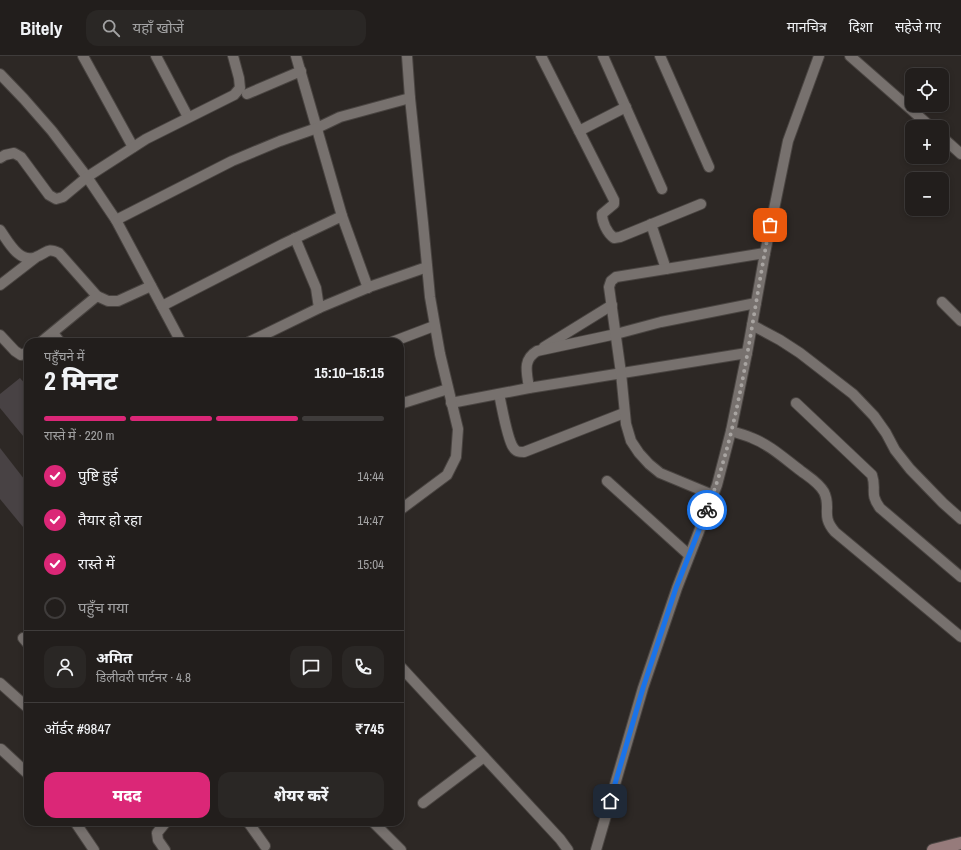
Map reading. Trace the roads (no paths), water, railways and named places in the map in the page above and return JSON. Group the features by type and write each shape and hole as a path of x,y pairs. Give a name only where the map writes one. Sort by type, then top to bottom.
{"street":[{"path":"83,56 133,147"},
{"path":"156,56 188,117"},
{"path":"0,158 14,153 21,157 49,195 56,199 63,197 87,177 133,147 188,117 234,95 240,88 233,56"},
{"path":"296,56 342,216 368,288"},
{"path":"404,507 447,475 456,457 458,429 434,326 430,297 407,56"},
{"path":"541,56 614,200 614,204 602,214 602,218 610,235 614,238 620,237 701,204"},
{"path":"603,56 662,188"},
{"path":"660,56 710,167"},
{"path":"596,850 643,688 676,588 717,485 731,431 788,141 819,56"},
{"path":"850,56 923,120"},
{"path":"247,94 301,71"},
{"path":"0,74 52,131 87,177 116,220 179,338"},
{"path":"116,220 232,161 280,141 317,128 340,117 410,98"},
{"path":"580,131 626,107"},
{"path":"949,143 961,154"},
{"path":"162,306 295,238 342,216"},
{"path":"651,224 666,269"},
{"path":"0,230 21,256 35,258"},
{"path":"295,238 316,288 319,308"},
{"path":"0,285 35,258 46,251 53,250 59,253 97,296 108,301 118,301 151,286"},
{"path":"713,495 660,473 639,453 631,441 624,413 621,373 609,287 616,277 765,253"},
{"path":"257,338 319,308 368,288 427,267"},
{"path":"47,338 97,296"},
{"path":"942,302 961,321"},
{"path":"537,351 616,334 661,322 756,303"},
{"path":"529,388 527,361 530,355 612,305"},
{"path":"402,338 434,326"},
{"path":"752,326 800,352 853,394 874,416 886,433 895,450 910,469 961,519"},
{"path":"53,333 57,338"},
{"path":"0,335 15,351 21,355 24,354"},
{"path":"451,403 529,388 747,352"},
{"path":"404,403 448,389"},
{"path":"499,394 510,441 518,452 524,452 624,413"},
{"path":"796,403 872,475 874,482 873,493 875,502 880,508 961,578"},
{"path":"731,431 751,437 764,444 816,482 823,491 827,501 826,517 829,525 835,532 961,637"},
{"path":"607,481 690,555"},
{"path":"404,670 560,839 568,850"},
{"path":"0,683 24,704"},
{"path":"2,750 24,770"},
{"path":"423,803 484,757"},
{"path":"78,826 94,850"},
{"path":"161,826 157,833 158,840 165,850"},
{"path":"251,826 265,846"},
{"path":"377,826 401,850"},
{"path":"933,850 961,843"}]}
